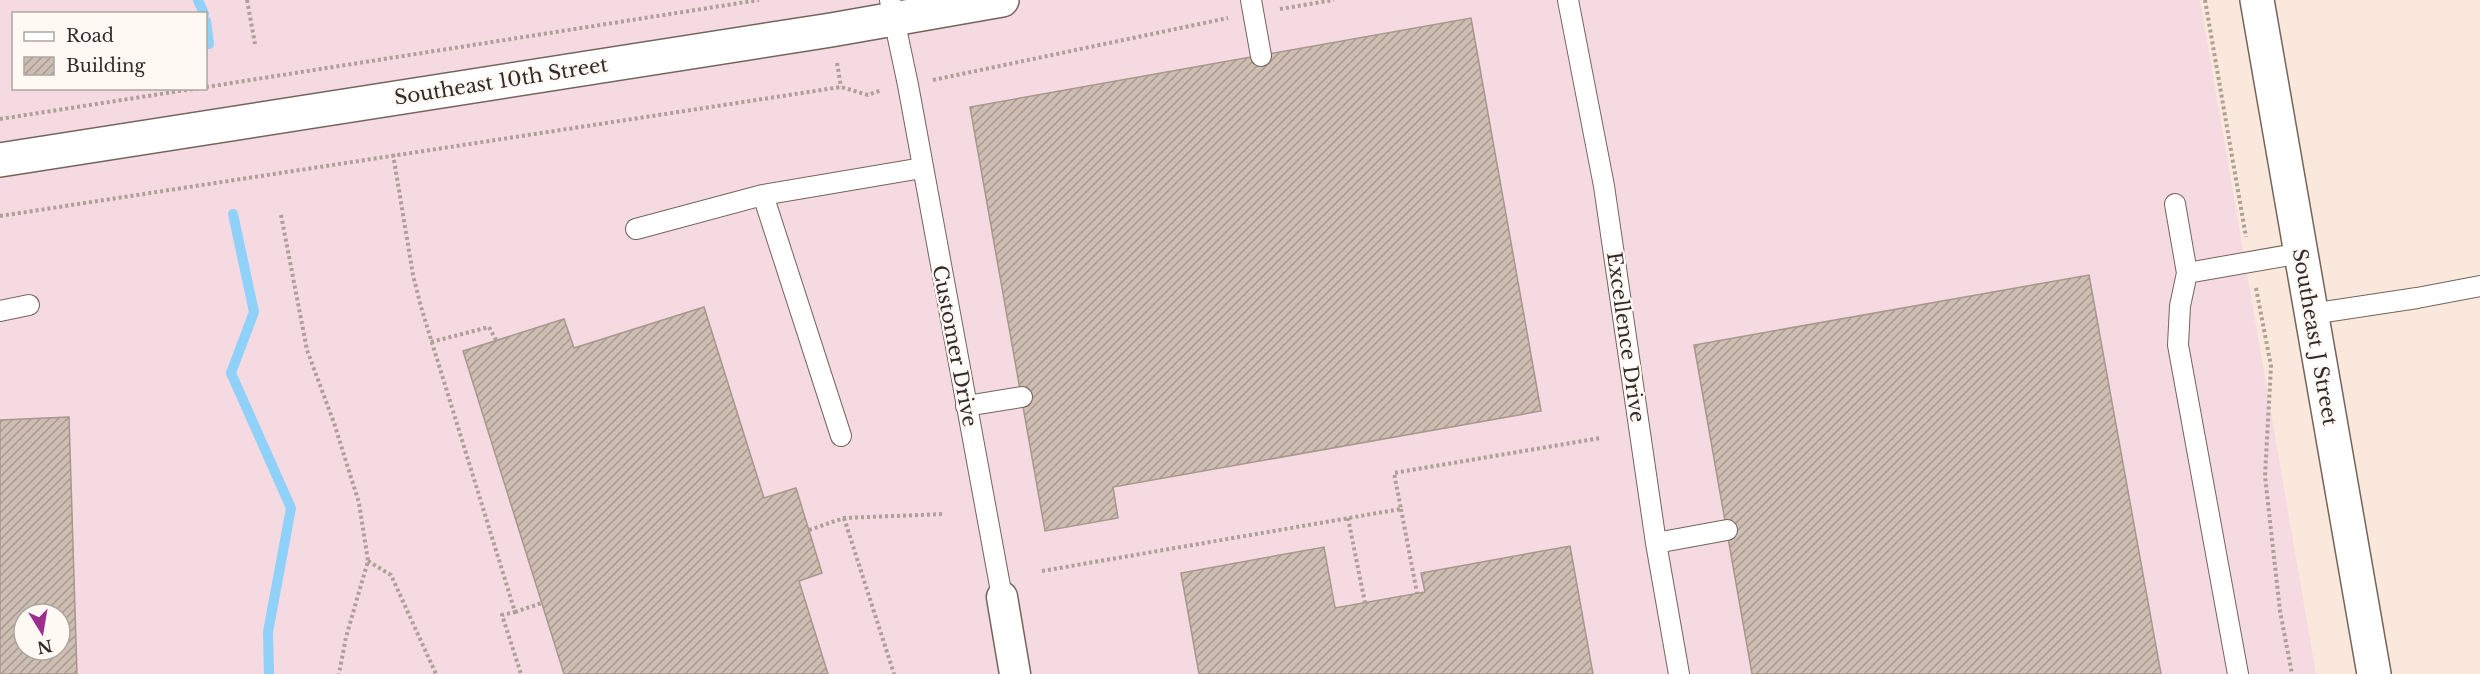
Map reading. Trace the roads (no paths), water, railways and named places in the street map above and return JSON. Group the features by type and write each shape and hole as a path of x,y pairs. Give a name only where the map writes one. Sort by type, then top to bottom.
{"street":[{"name":"Southeast 10th Street","path":"0,160 892,9 1002,0"},
{"name":"Southeast J Street","path":"2257,0 2374,674"},
{"name":"Customer Drive","path":"1002,597 1016,674"}],"lane":[{"name":"Excellence Drive","path":"1568,0 1604,186 1656,543 1679,674"},
{"path":"1252,6 1261,56"},
{"name":"Customer Drive","path":"892,9 1002,597"},
{"path":"636,229 763,195 922,168"},
{"path":"763,195 841,436"},
{"path":"2175,204 2187,273 2180,306 2178,345 2238,674"},
{"path":"2187,273 2301,253"},
{"path":"2311,314 2480,286"},
{"path":"0,311 29,305"},
{"path":"966,406 1022,397"},
{"path":"1656,543 1726,530"}],"waterway":[{"path":"198,0 203,12"},
{"path":"207,29 209,44"},
{"path":"233,214 254,312 231,373 291,508 268,632 269,674"}]}
